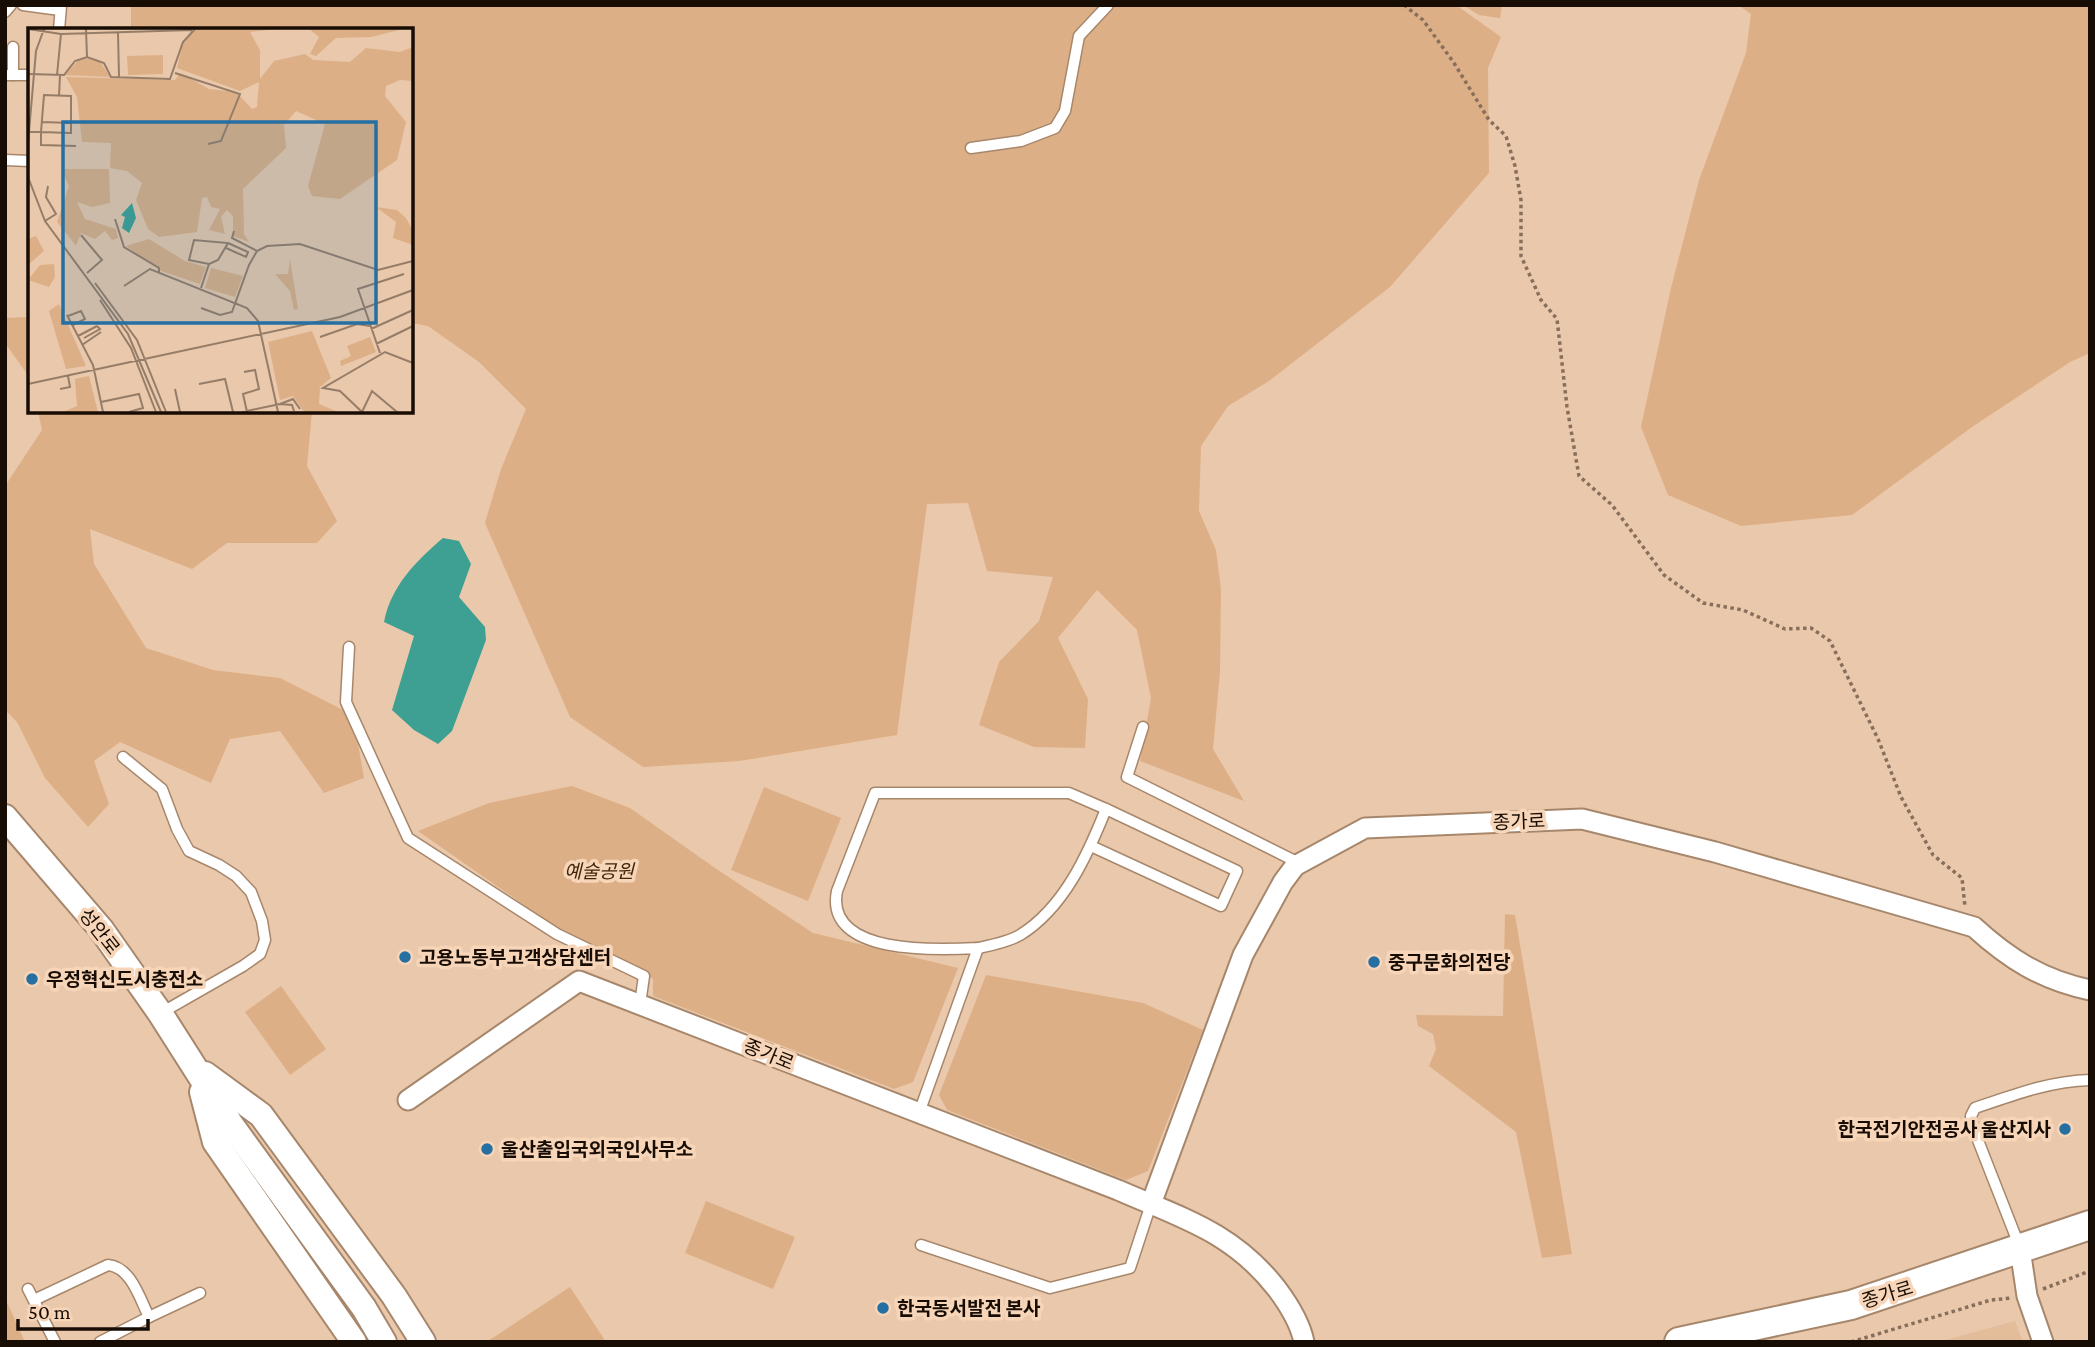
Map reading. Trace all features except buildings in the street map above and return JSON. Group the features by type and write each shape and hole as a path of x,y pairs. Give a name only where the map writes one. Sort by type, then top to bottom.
{"main road":[{"name":"종가로","path":"1679,1342 1851,1305 2090,1226"}],"street":[{"name":"성안로","path":"5,817 101,929 196,1067 230,1123 364,1308 384,1342"},
{"name":"종가로","path":"1151,1204 1243,955 1283,882 1299,863 1365,828 1582,819 1715,852 1974,927 2002,953 2027,968 2075,987 2090,990"},
{"name":"종가로","path":"408,1100 579,981 1151,1204 1219,1236 1248,1258 1286,1301 1301,1329 1304,1342"},
{"path":"196,1067 215,1142 354,1342"},
{"path":"196,1067 261,1115 394,1296 423,1342"},
{"path":"2020,1249 2027,1296 2043,1342"}],"lane":[{"path":"5,12 11,5"},
{"path":"23,5 60,8 59,28"},
{"path":"971,148 1021,141 1055,128 1065,111 1079,36 1108,5"},
{"path":"13,47 9,75 28,75"},
{"path":"5,160 28,161"},
{"path":"348,648 346,702 408,838 557,934 644,976 639,1004"},
{"path":"1143,727 1127,777 1299,863"},
{"path":"123,757 162,789 177,829 189,851 219,865 251,892 262,921 265,940 260,954 243,966 160,1013"},
{"path":"1091,846 1221,906 1237,871 1106,808 1069,793 875,793 834,904 845,925 854,933 899,948 978,948 1018,936 1036,923 1074,876 1091,846 1106,808"},
{"path":"919,1113 978,948"},
{"path":"2020,1249 1972,1125 1971,1116 1975,1108 2018,1093 2064,1080 2090,1080"},
{"path":"921,1245 1050,1288 1130,1268 1151,1204"},
{"path":"34,1300 108,1265 117,1265 125,1271 149,1317"},
{"path":"28,1289 55,1342"},
{"path":"100,1342 200,1293"}],"path":[{"path":"1404,5 1423,20 1454,63 1489,120 1506,136 1521,200 1521,256 1541,300 1557,319 1567,407 1579,476 1612,505 1664,575 1703,603 1743,610 1785,629 1811,628 1830,640 1878,739 1901,797 1933,855 1962,878 1967,925"},
{"path":"1851,1342 1992,1300 2027,1296 2090,1271"}],"shaded area":[{"path":"2015,1321 2023,1342 1938,1342"}],"green space":[{"path":"131,5 1456,5 1501,37 1488,68 1489,173 1390,287 1269,381 1228,406 1201,446 1199,511 1216,550 1221,590 1220,672 1213,749 1244,801 1140,761 1151,698 1137,630 1097,590 1058,638 1088,699 1085,748 1034,747 979,725 999,662 1039,621 1053,577 987,571 968,503 927,504 897,735 739,761 643,767 570,717 485,523 501,469 526,409 479,362 428,326 413,323 413,28 131,28"},
{"path":"1463,5 1502,5 1500,18 1479,15"},
{"path":"1738,5 2090,5 2090,353 2070,362 1972,427 1852,515 1741,526 1668,495 1641,427 1671,288 1699,180 1746,53 1751,14"},
{"path":"28,317 28,375 5,343 5,318"},
{"path":"38,413 312,413 307,466 337,521 317,543 227,543 192,569 90,529 94,564 146,648 213,670 280,678 353,715 364,778 324,793 280,731 230,739 211,783 120,742 94,761 109,804 88,827 45,778 17,722 5,710 5,486 42,430"},
{"name":"예술공원","path":"572,786 630,808 813,933 958,968 913,1082 894,1089 653,996 653,979 557,928 418,831 489,803"},
{"path":"764,787 841,818 808,901 731,870"},
{"path":"1505,914 1515,915 1572,1254 1542,1258 1516,1132 1429,1066 1436,1049 1433,1034 1418,1026 1416,1015 1503,1016"},
{"path":"986,975 1143,1003 1203,1030 1148,1171 1126,1180 947,1110 939,1095"},
{"path":"281,986 326,1049 290,1075 245,1012"},
{"path":"706,1201 795,1237 773,1289 685,1253"},
{"path":"570,1287 606,1342 488,1341"},
{"path":"5,1298 25,1342 5,1342"}],"water":[{"path":"443,538 459,541 471,564 459,597 485,627 486,640 452,731 438,744 414,730 392,710 414,636 384,622 392,597 406,575"}],"place":[{"name":"고용노동부고객상담센터","path":"405,957"},
{"name":"중구문화의전당","path":"1374,962"},
{"name":"우정혁신도시충전소","path":"32,979"},
{"name":"한국전기안전공사 울산지사","path":"2065,1129"},
{"name":"울산출입국외국인사무소","path":"487,1149"},
{"name":"한국동서발전 본사","path":"883,1308"}]}
